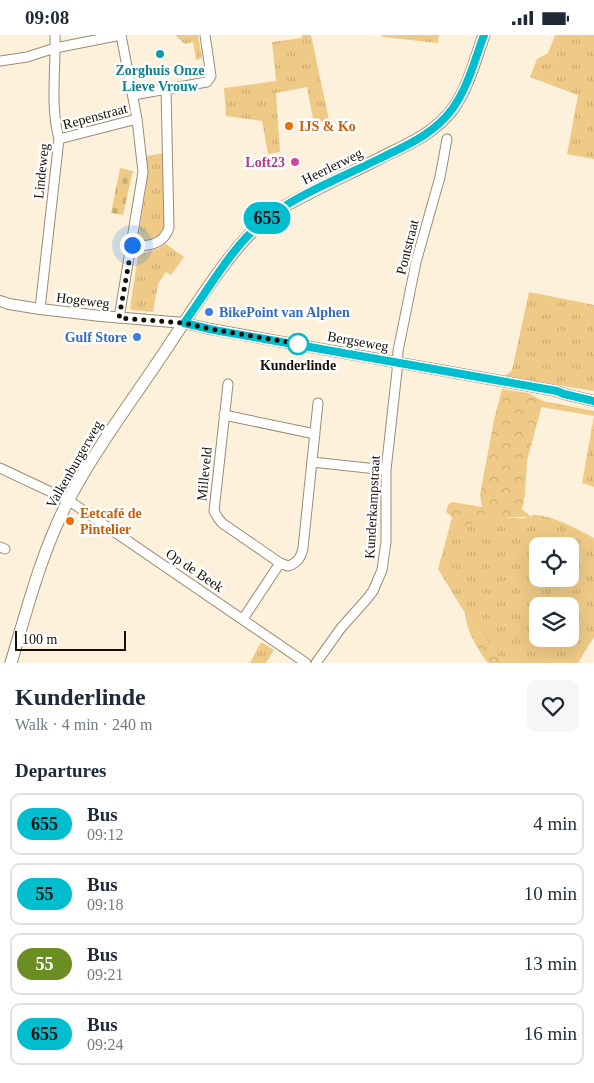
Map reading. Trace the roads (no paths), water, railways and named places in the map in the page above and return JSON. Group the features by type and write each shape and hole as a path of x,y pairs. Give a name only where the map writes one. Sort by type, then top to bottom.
{"main road":[{"name":"Heerlerweg","path":"184,323 239,246 267,218 317,189 414,141 441,122 452,110 461,95 484,35"},
{"name":"Valkenburgerweg","path":"11,663 38,575 68,500 121,414 184,323"}],"street":[{"name":"Lindeweg","path":"40,309 59,139 56,127 55,35"},
{"path":"0,61 27,57 55,47 122,35 137,119 143,172 119,318"},
{"path":"133,95 210,80 206,35"},
{"path":"132,245 145,246 155,243 165,236 169,228 166,89"},
{"name":"Repenstraat","path":"59,139 137,119"},
{"name":"Pontstraat","path":"398,361 398,351 416,262 440,177 447,139"},
{"name":"Hogeweg","path":"3,304 119,318 184,323"},
{"name":"Bergseweg","path":"184,323 214,330 398,361 557,391 594,400"},
{"name":"Kunderkampstraat","path":"316,663 341,628 373,591 382,570 386,542 386,470 398,361"},
{"name":"Milleveld","path":"228,384 214,511 222,523 280,563"},
{"path":"242,619 280,563 288,566 296,563 301,555 318,403"},
{"path":"224,415 315,434"},
{"path":"312,462 386,470"},
{"name":"Op de Beek","path":"0,468 68,500 306,663"}],"place":[{"name":"Zorghuis Onze Lieve Vrouw","path":"160,54"},
{"name":"IJS & Ko","path":"289,126"},
{"name":"Loft23","path":"295,162"},
{"name":"BikePoint van Alphen","path":"209,312"},
{"name":"Gulf Store","path":"137,337"},
{"name":"Kunderlinde","path":"298,344"},
{"name":"Eetcafé de Pintelier","path":"70,521"}]}
